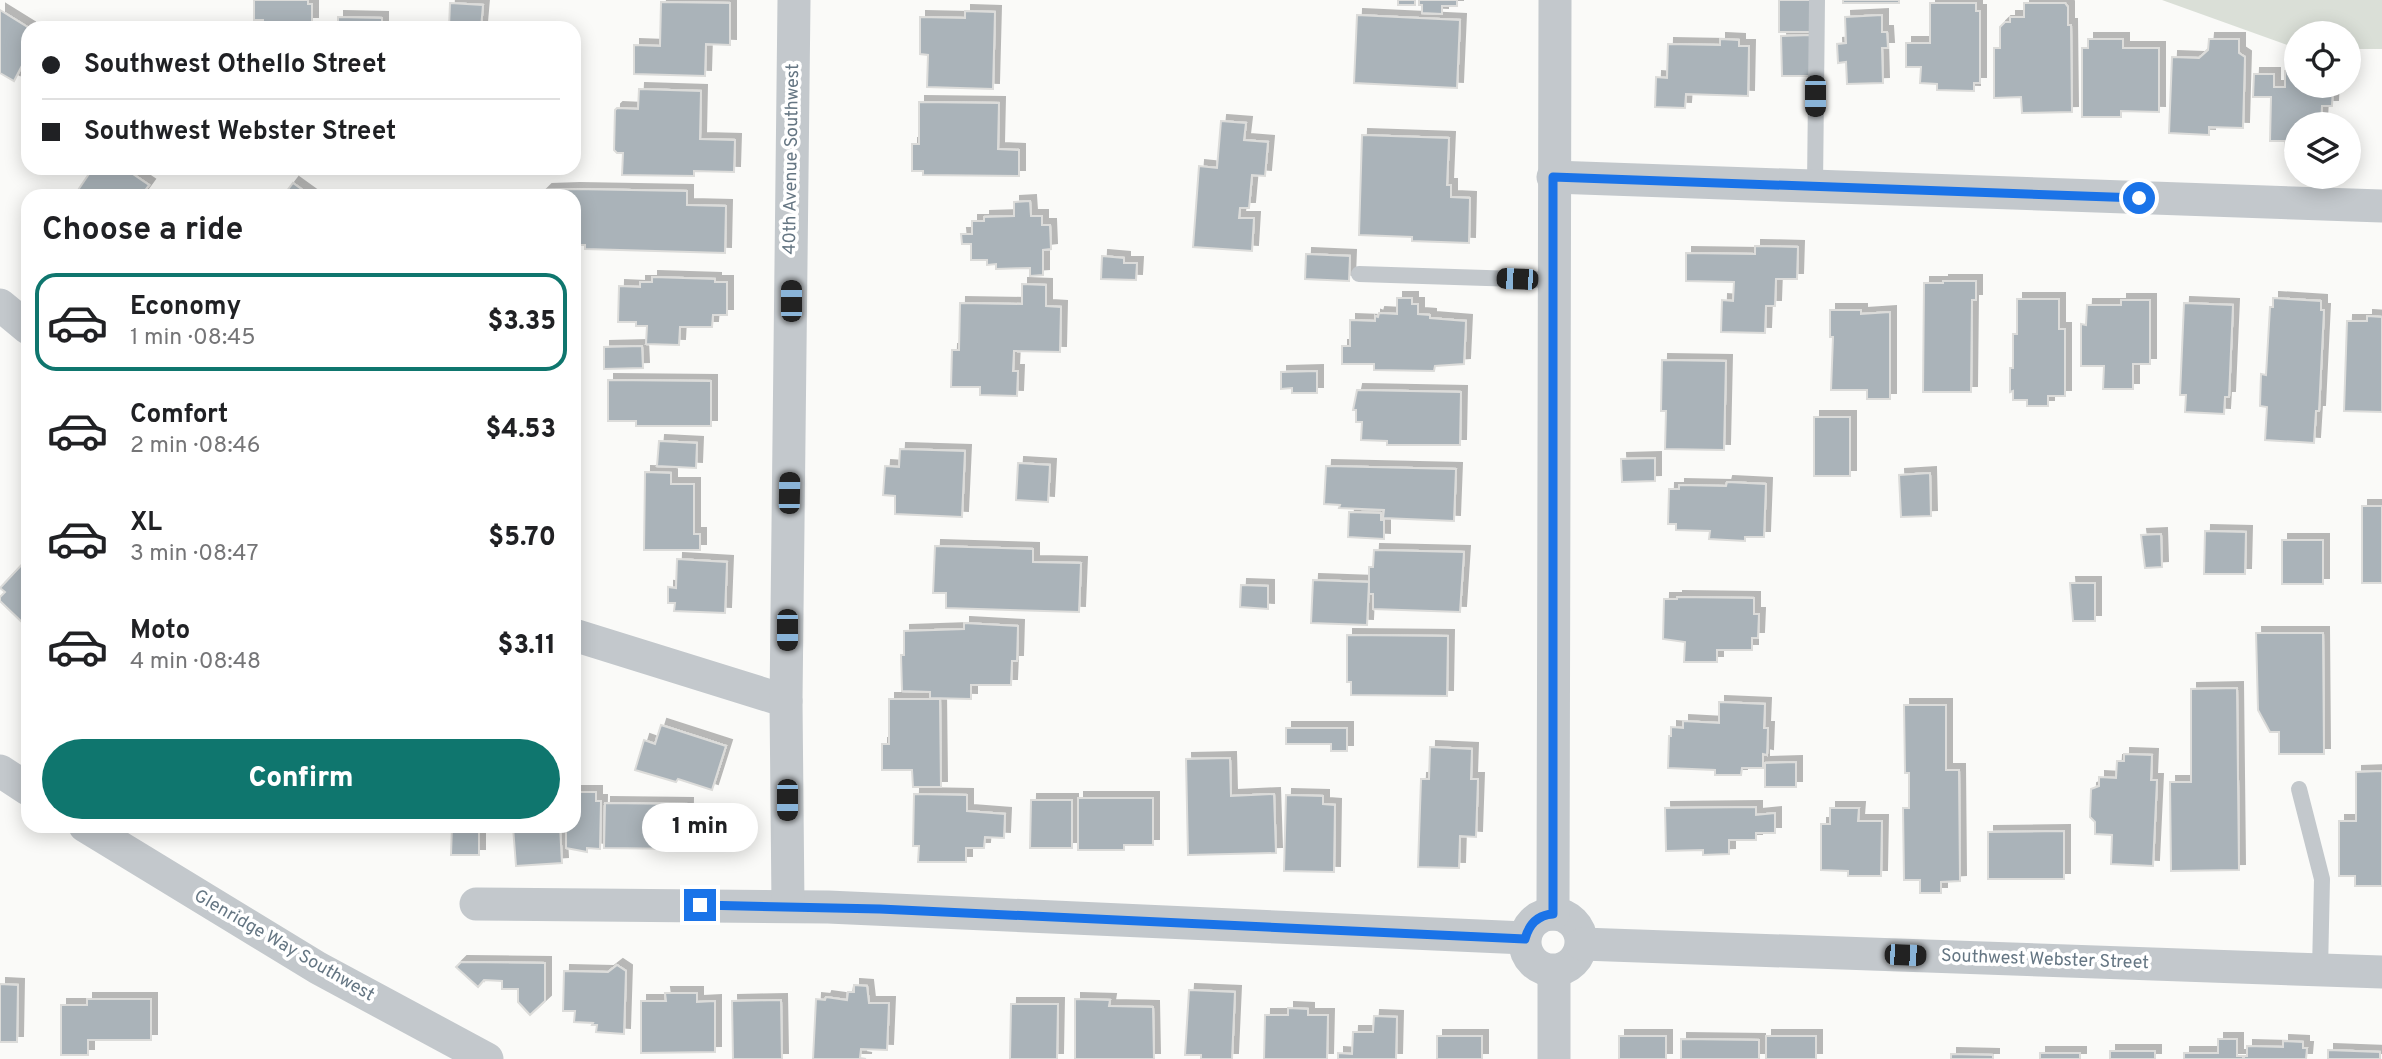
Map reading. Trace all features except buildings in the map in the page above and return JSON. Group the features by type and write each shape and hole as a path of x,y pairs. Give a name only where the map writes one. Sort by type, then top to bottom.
{"street":[{"name":"40th Avenue Southwest","path":"788,906 786,701 794,0"},
{"path":"1553,914 1555,0"},
{"path":"1553,177 2382,206"},
{"path":"0,305 21,322"},
{"path":"581,637 786,701"},
{"path":"0,771 21,784"},
{"name":"Glenridge Way Southwest","path":"96,833 318,968 487,1059"},
{"path":"476,904 788,906 1525,939"},
{"path":"1553,914 1560,914 1577,925 1582,944 1575,961 1559,971 1541,968 1534,963 1528,956 1525,939 1533,922 1541,916 1553,914"},
{"name":"Southwest Webster Street","path":"1582,944 2382,972"},
{"path":"1554,971 1554,1059"}],"lane":[{"path":"1815,186 1817,0"},
{"path":"1359,274 1553,280"},
{"path":"2299,789 2322,879 2320,970"}],"shaded area":[{"path":"2162,0 2382,0 2382,49 2361,49 2361,21 2284,21 2284,44"}],"route":[{"path":"700,905 880,909 1525,939 1533,922 1541,916 1553,914 1553,177 2139,198"}]}
